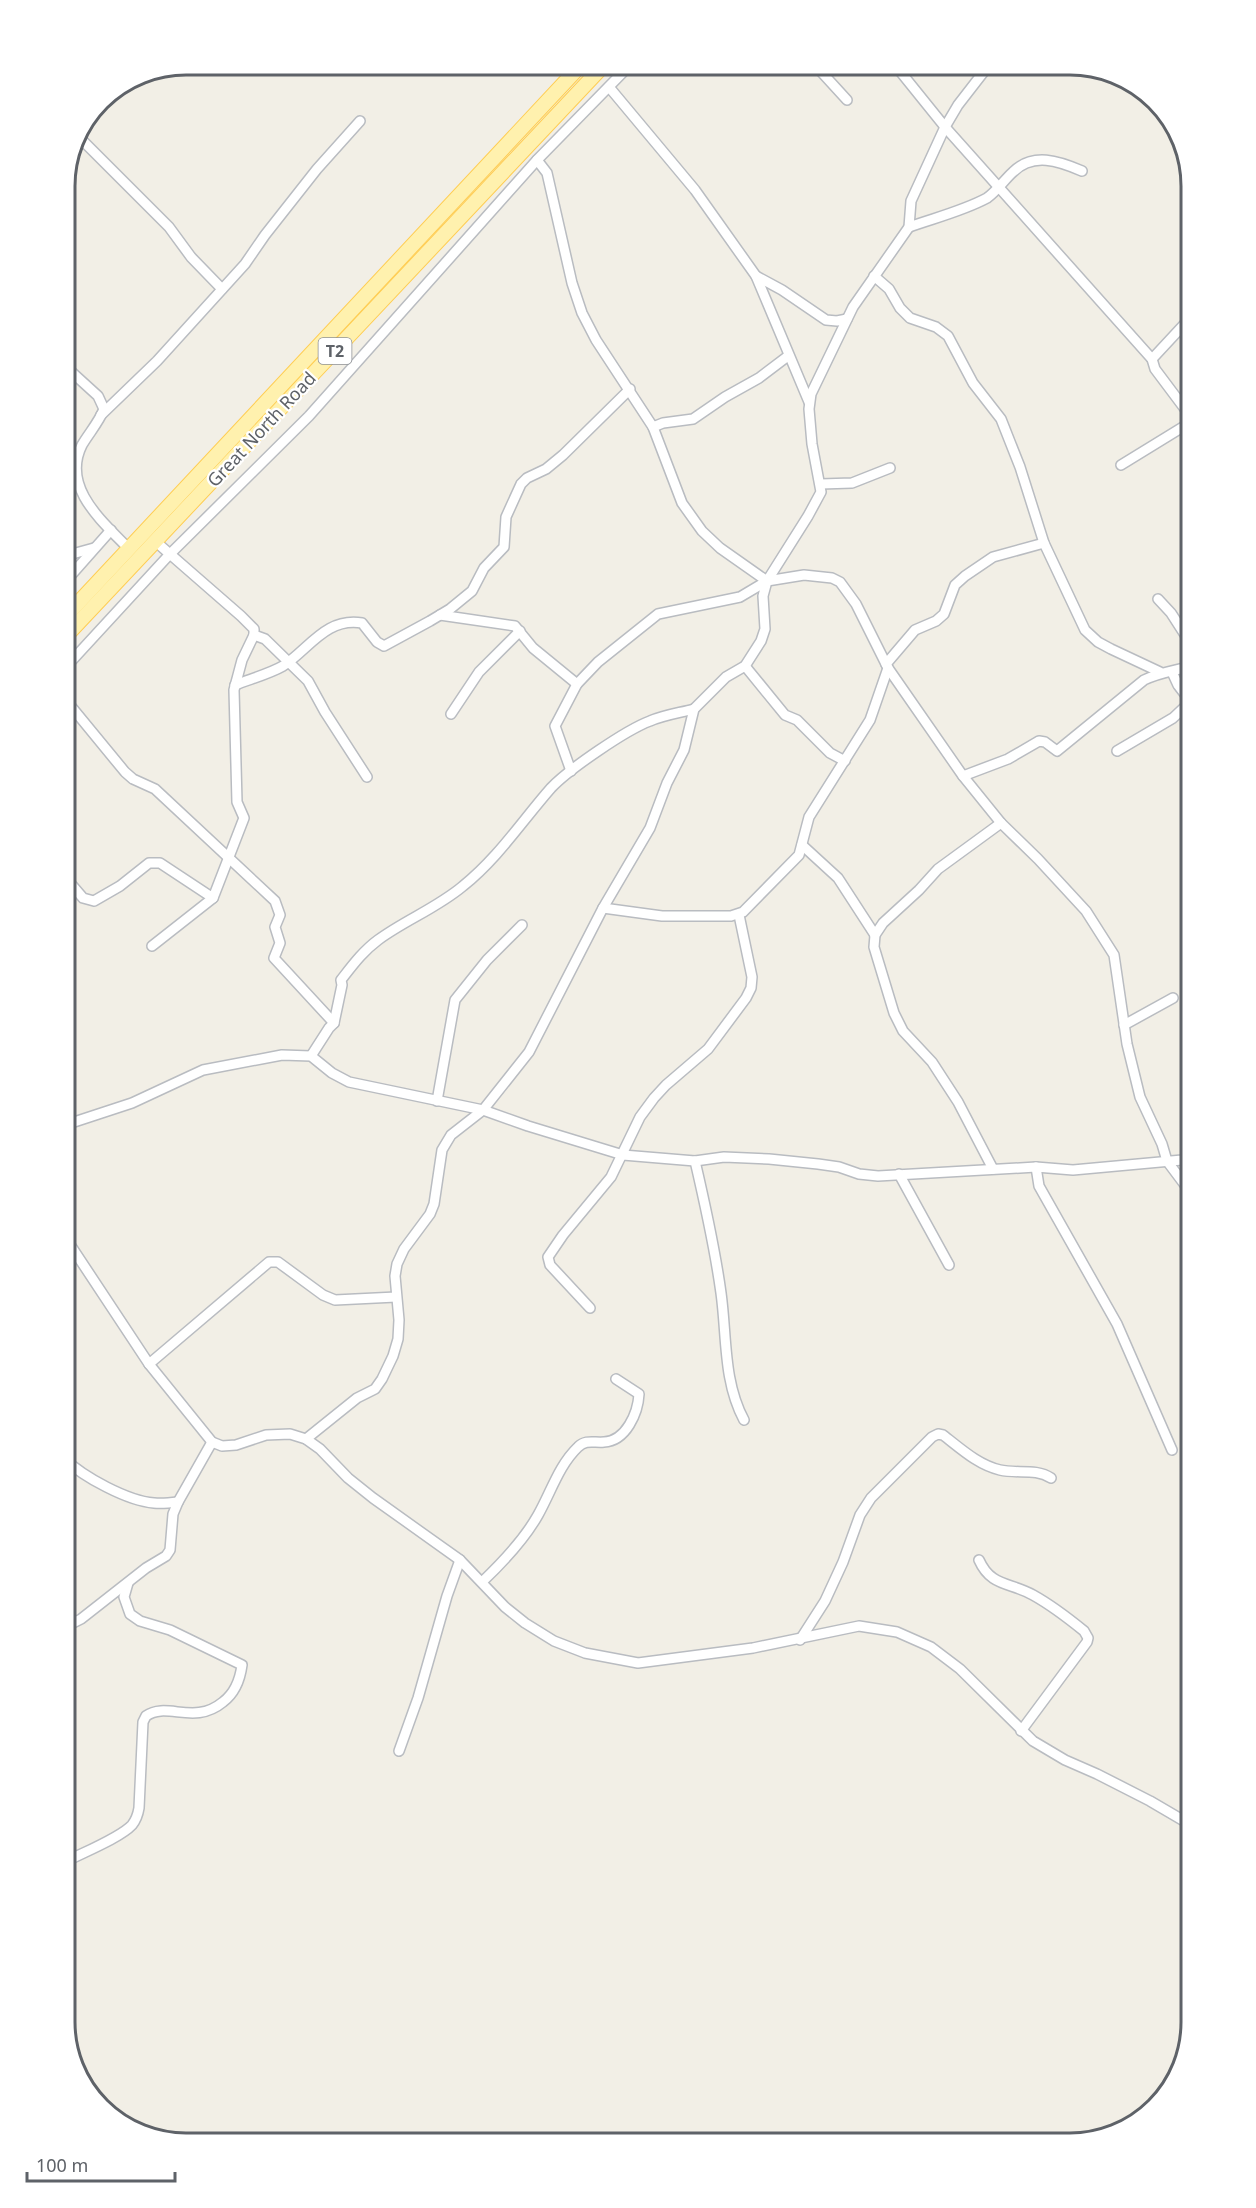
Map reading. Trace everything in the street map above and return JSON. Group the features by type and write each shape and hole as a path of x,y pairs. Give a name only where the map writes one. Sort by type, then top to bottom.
{"main road":[{"name":"Great North Road","path":"75,607 572,75"},
{"name":"Great North Road","path":"75,626 595,75"}],"street":[{"path":"75,657 169,555 309,416 537,160 620,75"},
{"path":"824,75 847,100"},
{"path":"904,75 945,127 1152,359 1155,369 1181,404"},
{"path":"311,1056 334,1023 341,980 362,954 378,940 450,896 476,875 519,829 553,785 571,771 609,744 648,721 694,709 726,677 745,666 761,641 765,630 763,596 766,581 819,499 821,484 812,444 809,402 811,394 853,307 909,227 911,201 945,127 958,105 981,75"},
{"path":"609,87 695,190 756,276 809,402"},
{"path":"101,415 157,361 245,264 317,169 360,121"},
{"path":"84,142 169,227 222,290"},
{"path":"909,227 981,200 999,187 1014,171 1027,163 1047,159 1057,160 1082,171"},
{"path":"537,160 547,173 572,283 582,313 596,340 653,427 682,503 690,517 720,548 766,581"},
{"path":"756,276 782,290 826,320 848,320"},
{"path":"874,276 889,289 900,308 910,318 936,327 948,336 973,383 1001,420 1020,467 1044,543 1085,630 1098,642 1160,672 1181,669"},
{"path":"1152,359 1181,328"},
{"path":"653,427 663,423 693,419 725,397 759,378 788,356"},
{"path":"75,375 98,396 104,409 82,445 77,459 77,475 90,508 129,548"},
{"path":"235,685 276,669 324,630 342,623 362,623 377,642 384,646 440,615 472,591 484,568 501,551 506,541 508,510 524,481 558,460 630,389"},
{"path":"1120,465 1181,428"},
{"path":"821,484 852,483 890,468"},
{"path":"75,570 111,530"},
{"path":"152,946 213,898 244,818 237,802 235,685 242,660 254,635 254,629 241,616 155,541"},
{"path":"603,908 662,915 739,915 795,859 802,845 809,817 870,720 887,666 915,630 936,621 944,614 955,585 993,557 1044,543"},
{"path":"75,553 94,548"},
{"path":"571,771 555,726 577,684 598,662 658,614 740,597 766,581 804,575 832,578 840,582 856,604 887,666 963,776 1001,823 1081,905 1112,949 1126,1044 1140,1097 1162,1144 1167,1161 1181,1180"},
{"path":"1158,599 1181,628"},
{"path":"440,615 515,626 533,648 577,684"},
{"path":"451,714 479,672 520,631"},
{"path":"254,635 265,639 308,681 367,777"},
{"path":"745,666 785,715 797,720 830,753 845,761"},
{"path":"963,776 1008,759 1039,741 1045,742 1057,751 1144,680 1160,672"},
{"path":"1172,672 1181,689"},
{"path":"306,1439 357,1398 375,1389 382,1380 398,1339 397,1264 404,1249 430,1214 434,1203 442,1150 451,1135 483,1110 529,1052 603,908 655,819 668,783 684,750 694,709"},
{"path":"75,711 125,772 155,789 275,901 280,915 275,927 280,943 275,953 276,961 334,1023"},
{"path":"1118,752 1181,711"},
{"path":"993,1169 958,1102 932,1062 903,1032 894,1013 875,955 875,935 883,922 919,890 938,869 1001,823"},
{"path":"802,845 838,878 875,935"},
{"path":"75,889 83,898 94,901 120,886 149,864 160,864 213,898"},
{"path":"590,1308 550,1266 548,1257 563,1235 611,1177 640,1117 654,1098 708,1049 746,998 751,988 752,977 739,915"},
{"path":"437,1101 455,1000 487,960 522,925"},
{"path":"1124,1025 1173,998"},
{"path":"75,1122 132,1103 203,1070 282,1054 311,1056 332,1073 349,1082 483,1110 623,1155 695,1161 724,1157 818,1164 878,1176 963,1173 1036,1167 1073,1170 1181,1159"},
{"path":"695,1161 721,1292 729,1376 735,1403 744,1420"},
{"path":"1036,1167 1039,1186 1117,1324 1172,1450"},
{"path":"898,1174 949,1265"},
{"path":"75,1252 149,1364 212,1442 222,1446 236,1445 266,1435 290,1434 306,1439 373,1498 460,1560 525,1623 555,1641 585,1653 638,1663 800,1640 859,1626 897,1632 931,1647 960,1669 1033,1741 1065,1760 1118,1784 1181,1819"},
{"path":"149,1364 269,1262 278,1262 323,1295 335,1300 396,1297"},
{"path":"482,1582 501,1564 529,1530 564,1466 579,1445 591,1440 611,1441 621,1435 631,1423 639,1394 616,1379"},
{"path":"800,1640 825,1601 843,1562 860,1515 871,1498 932,1437 938,1434 943,1435 974,1458 998,1470 1035,1471 1051,1478"},
{"path":"75,1622 146,1568 161,1560 170,1550 173,1514 212,1442"},
{"path":"75,1467 116,1492 152,1503 178,1502"},
{"path":"399,1751 418,1698 447,1596 460,1560"},
{"path":"979,1560 984,1572 990,1578 1032,1594 1084,1631 1088,1638 1071,1666 1021,1731"},
{"path":"75,1856 131,1827 136,1819 139,1808 143,1722 146,1716 156,1711 194,1714 212,1710 222,1704 234,1691 241,1675 242,1665 170,1630 141,1621 130,1614 124,1597 128,1583"}]}
